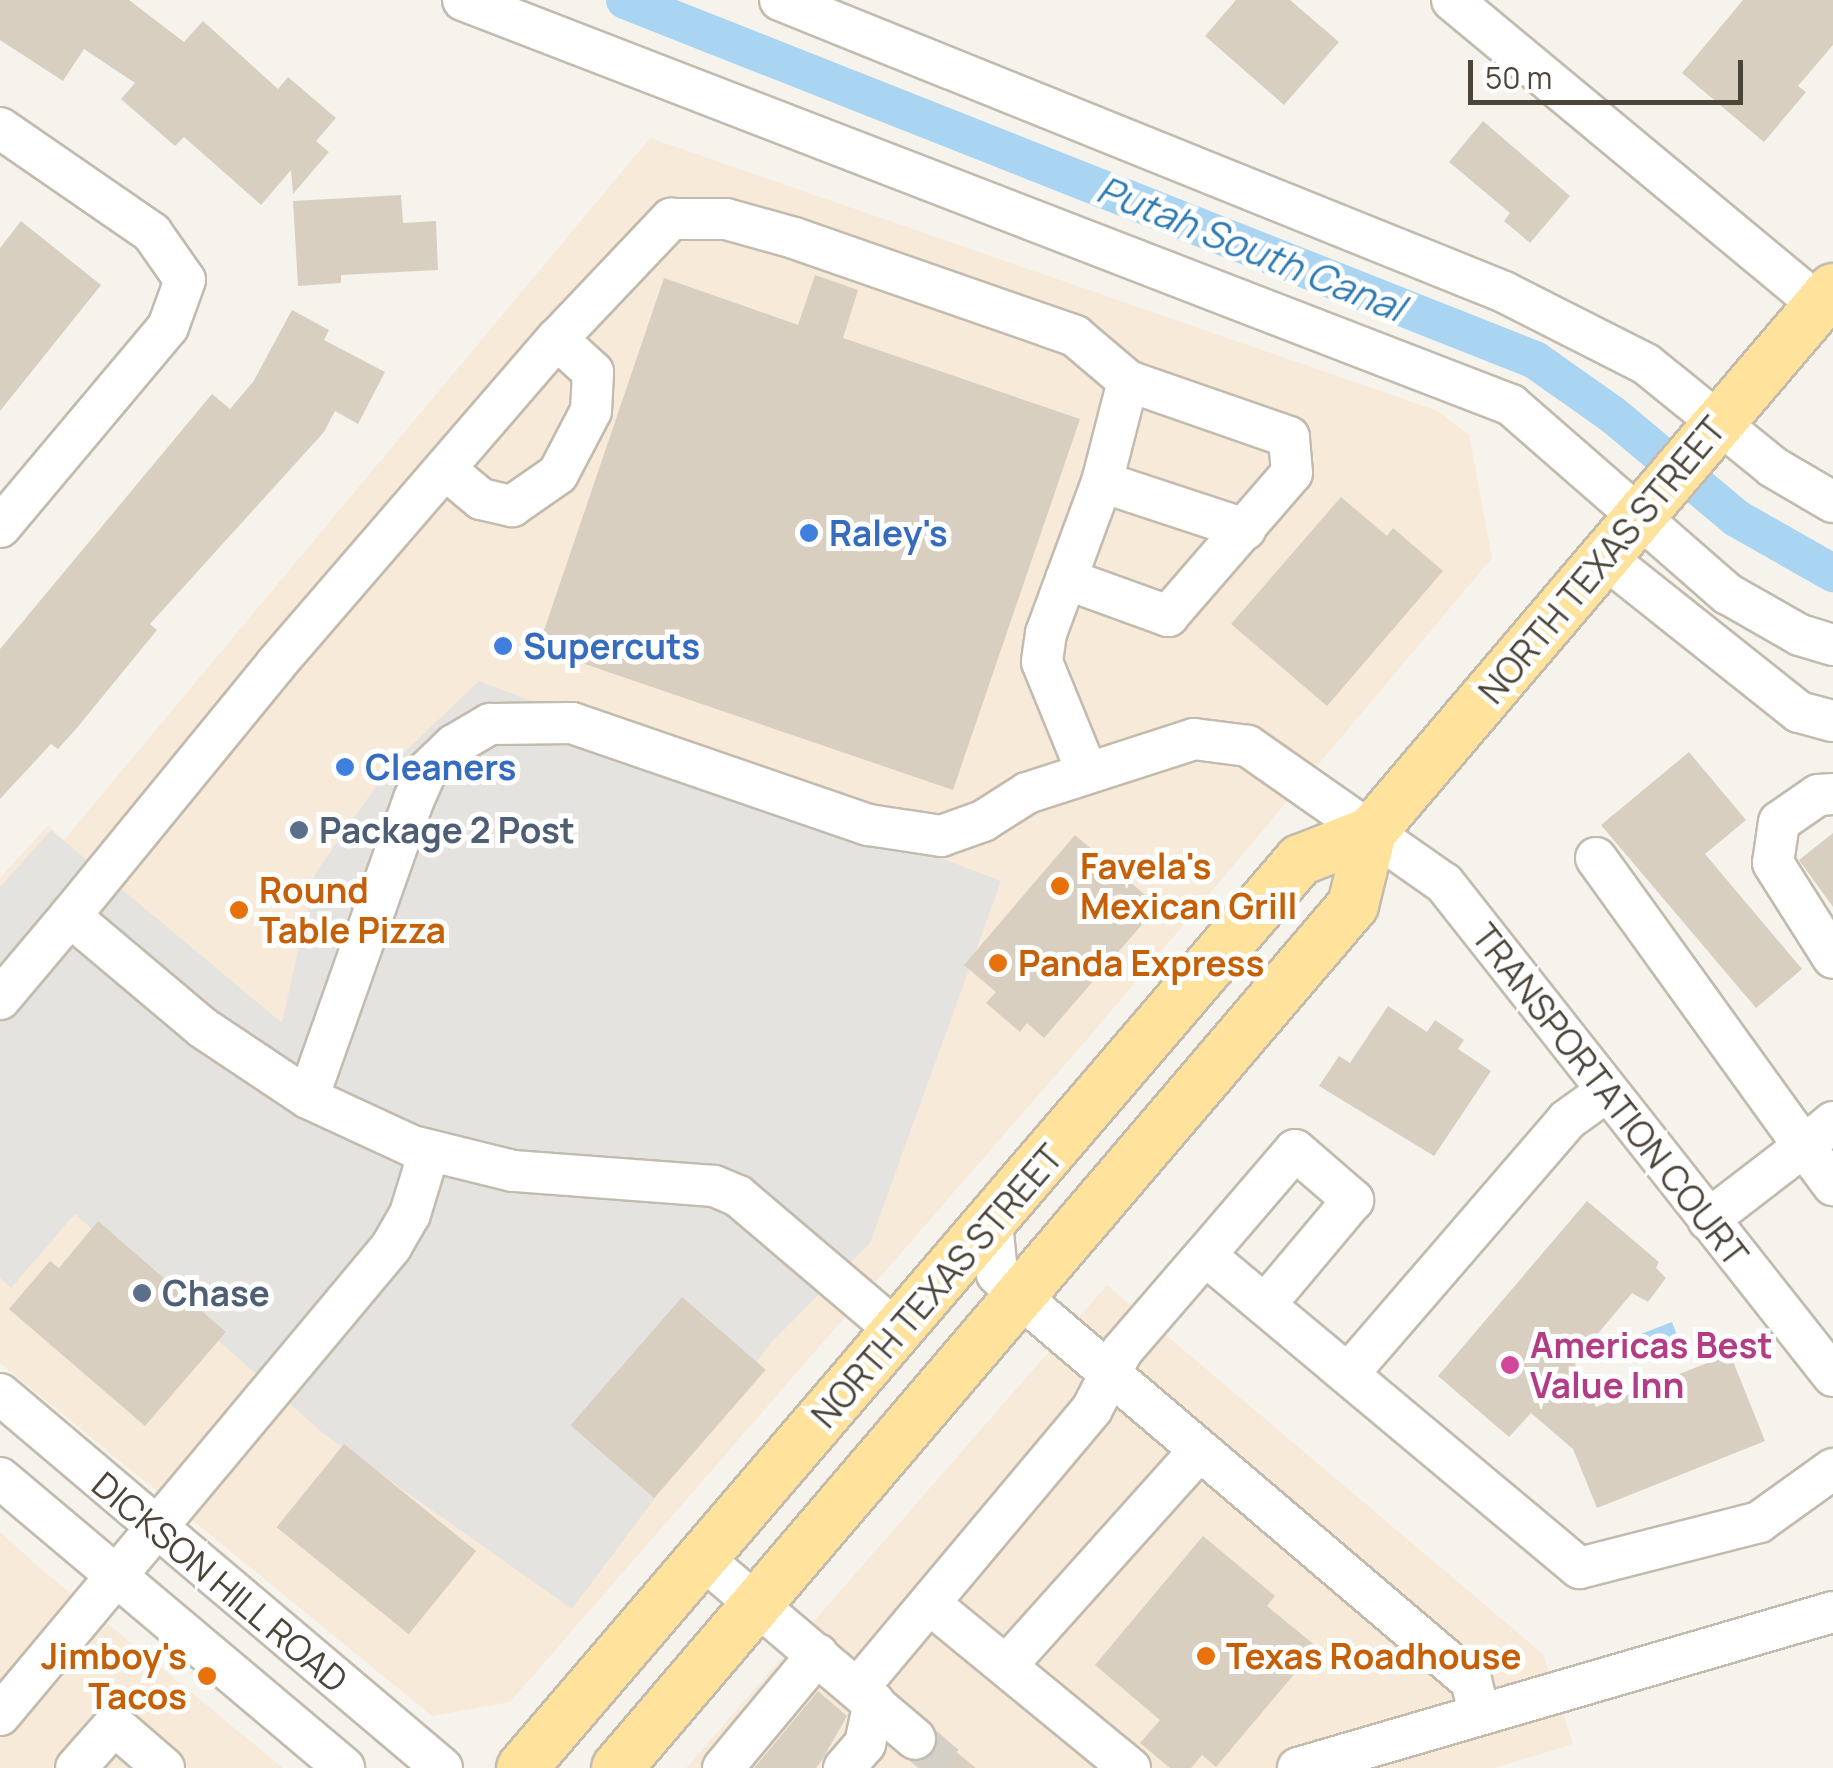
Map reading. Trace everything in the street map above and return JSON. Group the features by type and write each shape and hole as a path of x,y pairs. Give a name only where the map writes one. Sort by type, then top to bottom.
{"main road":[{"name":"NORTH TEXAS STREET","path":"617,1768 1353,905 1371,832 1826,297"},
{"name":"NORTH TEXAS STREET","path":"522,1768 1300,860 1371,832"}],"street":[{"path":"462,0 1511,404 1649,505 1728,594 1800,635 1833,645"},
{"path":"780,0 1504,292 1646,364 1708,436 1833,502"},
{"path":"1452,0 1826,297"},
{"path":"0,128 152,233 185,280 168,327 0,527"},
{"path":"0,999 556,339 670,219 726,219 1075,336 1128,381 1289,437 1292,473 1168,616 1066,579"},
{"path":"445,469 482,499 512,506 558,474 591,411 593,372 556,339"},
{"path":"1086,772 1042,662 1066,579 1102,482 1128,381"},
{"path":"1102,482 1245,529"},
{"path":"1604,557 1799,712 1833,721"},
{"name":"TRANSPORTATION COURT","path":"308,1098 426,772 454,744 490,724 572,723 906,836 941,836 968,828 1027,792 1194,739 1248,746 1444,883 1833,1376"},
{"path":"1833,794 1818,794 1779,822 1773,864 1833,958"},
{"path":"1596,858 1818,1134 1833,1186"},
{"path":"70,916 203,1028 308,1098 429,1152 513,1171 714,1186 738,1196 898,1332"},
{"path":"1348,1374 1567,1120 1606,1092"},
{"path":"1708,1220 1818,1134"},
{"path":"844,1768 864,1744 866,1695 930,1604 1092,1409 1110,1374 1205,1255 1295,1150 1354,1200 1265,1305"},
{"path":"0,1715 391,1246 410,1214 429,1152"},
{"path":"992,1222 997,1274 1471,1681 1480,1714"},
{"path":"1205,1255 1580,1568 1759,1522 1833,1469"},
{"name":"DICKSON HILL ROAD","path":"0,1394 442,1768"},
{"path":"1006,1666 1200,1450"},
{"name":"DICKSON HILL ROAD","path":"0,1478 344,1768"},
{"path":"703,1558 915,1739"},
{"path":"930,1604 1130,1768"},
{"path":"1298,1768 1833,1612"},
{"path":"723,1768 818,1654"},
{"path":"76,1768 114,1725 164,1768"}],"shaded area":[{"path":"650,138 1438,411 1469,435 1492,558 1089,1037 510,1702 432,1716 0,1363 0,878 48,825 64,840"},
{"path":"479,681 1001,881 870,1243 770,1344 572,1609 324,1434 75,1214 11,1288 0,1278 0,887 51,830 282,1023 315,874 391,765"},
{"path":"1107,1285 1543,1654 1573,1744 1494,1768 686,1768"},
{"path":"0,1532 41,1569 283,1768 0,1768"}],"water":[{"path":"1672,1322 1681,1346 1636,1364 1626,1340"}],"building":[{"path":"0,0 129,0 184,42 203,21 278,89 288,77 336,118 316,141 329,152 293,194 291,170 261,205 184,137 175,146 121,99 135,83 84,49 63,81 0,40"},
{"path":"1236,0 1290,0 1339,42 1284,105 1205,36"},
{"path":"1743,0 1833,0 1833,45 1798,86 1806,92 1764,142 1682,73"},
{"path":"1483,121 1570,196 1530,243 1504,221 1510,213 1449,162"},
{"path":"401,195 403,223 436,221 438,270 341,275 341,283 298,286 293,201"},
{"path":"21,221 101,285 0,411 0,248"},
{"name":"Raley's","path":"815,275 858,290 843,338 1080,419 953,790 538,648 664,278 798,325"},
{"path":"292,310 329,330 324,340 385,372 358,424 335,411 324,432 150,624 157,630 76,729 58,749 51,744 0,799 0,649 212,394 230,409 253,382"},
{"path":"1341,497 1387,536 1393,528 1443,571 1327,706 1231,624"},
{"path":"1689,752 1746,820 1705,854 1802,969 1756,1008 1601,825"},
{"path":"1833,833 1833,907 1799,860"},
{"path":"1075,835 1158,906 1044,1038 1027,1023 1020,1032 986,1003 996,992 964,965"},
{"path":"1388,1006 1427,1032 1435,1020 1464,1040 1458,1049 1491,1071 1434,1156 1319,1086 1339,1056 1350,1063"},
{"name":"Americas Best Value Inn","path":"1587,1201 1659,1262 1656,1268 1666,1278 1648,1302 1632,1293 1574,1362 1596,1407 1730,1354 1765,1441 1597,1508 1573,1449 1531,1413 1509,1437 1438,1376"},
{"path":"98,1221 226,1332 145,1426 9,1309 50,1261 59,1268"},
{"path":"682,1297 766,1370 654,1498 570,1425"},
{"path":"344,1444 476,1551 409,1634 277,1527"},
{"name":"Texas Roadhouse","path":"1203,1536 1275,1596 1267,1606 1317,1647 1216,1767 1202,1755 1191,1768 1170,1768 1140,1743 1160,1720 1095,1665"},
{"path":"818,1691 847,1716 816,1768 754,1768"},
{"path":"938,1737 976,1768 926,1768 918,1762 934,1754"}],"waterway":[{"name":"Putah South Canal","path":"625,0 1535,360 1613,415 1736,518 1833,573"}],"tunnel":[{"path":"915,1739 949,1768"}],"place":[{"name":"Raley's","path":"809,533"},
{"name":"Supercuts","path":"503,646"},
{"name":"Cleaners","path":"345,767"},
{"name":"Package 2 Post","path":"299,830"},
{"name":"Favela's Mexican Grill","path":"1060,886"},
{"name":"Round Table Pizza","path":"239,910"},
{"name":"Panda Express","path":"998,963"},
{"name":"Chase","path":"142,1293"},
{"name":"Americas Best Value Inn","path":"1510,1365"},
{"name":"Texas Roadhouse","path":"1206,1656"},
{"name":"Jimboy's Tacos","path":"207,1676"}]}
